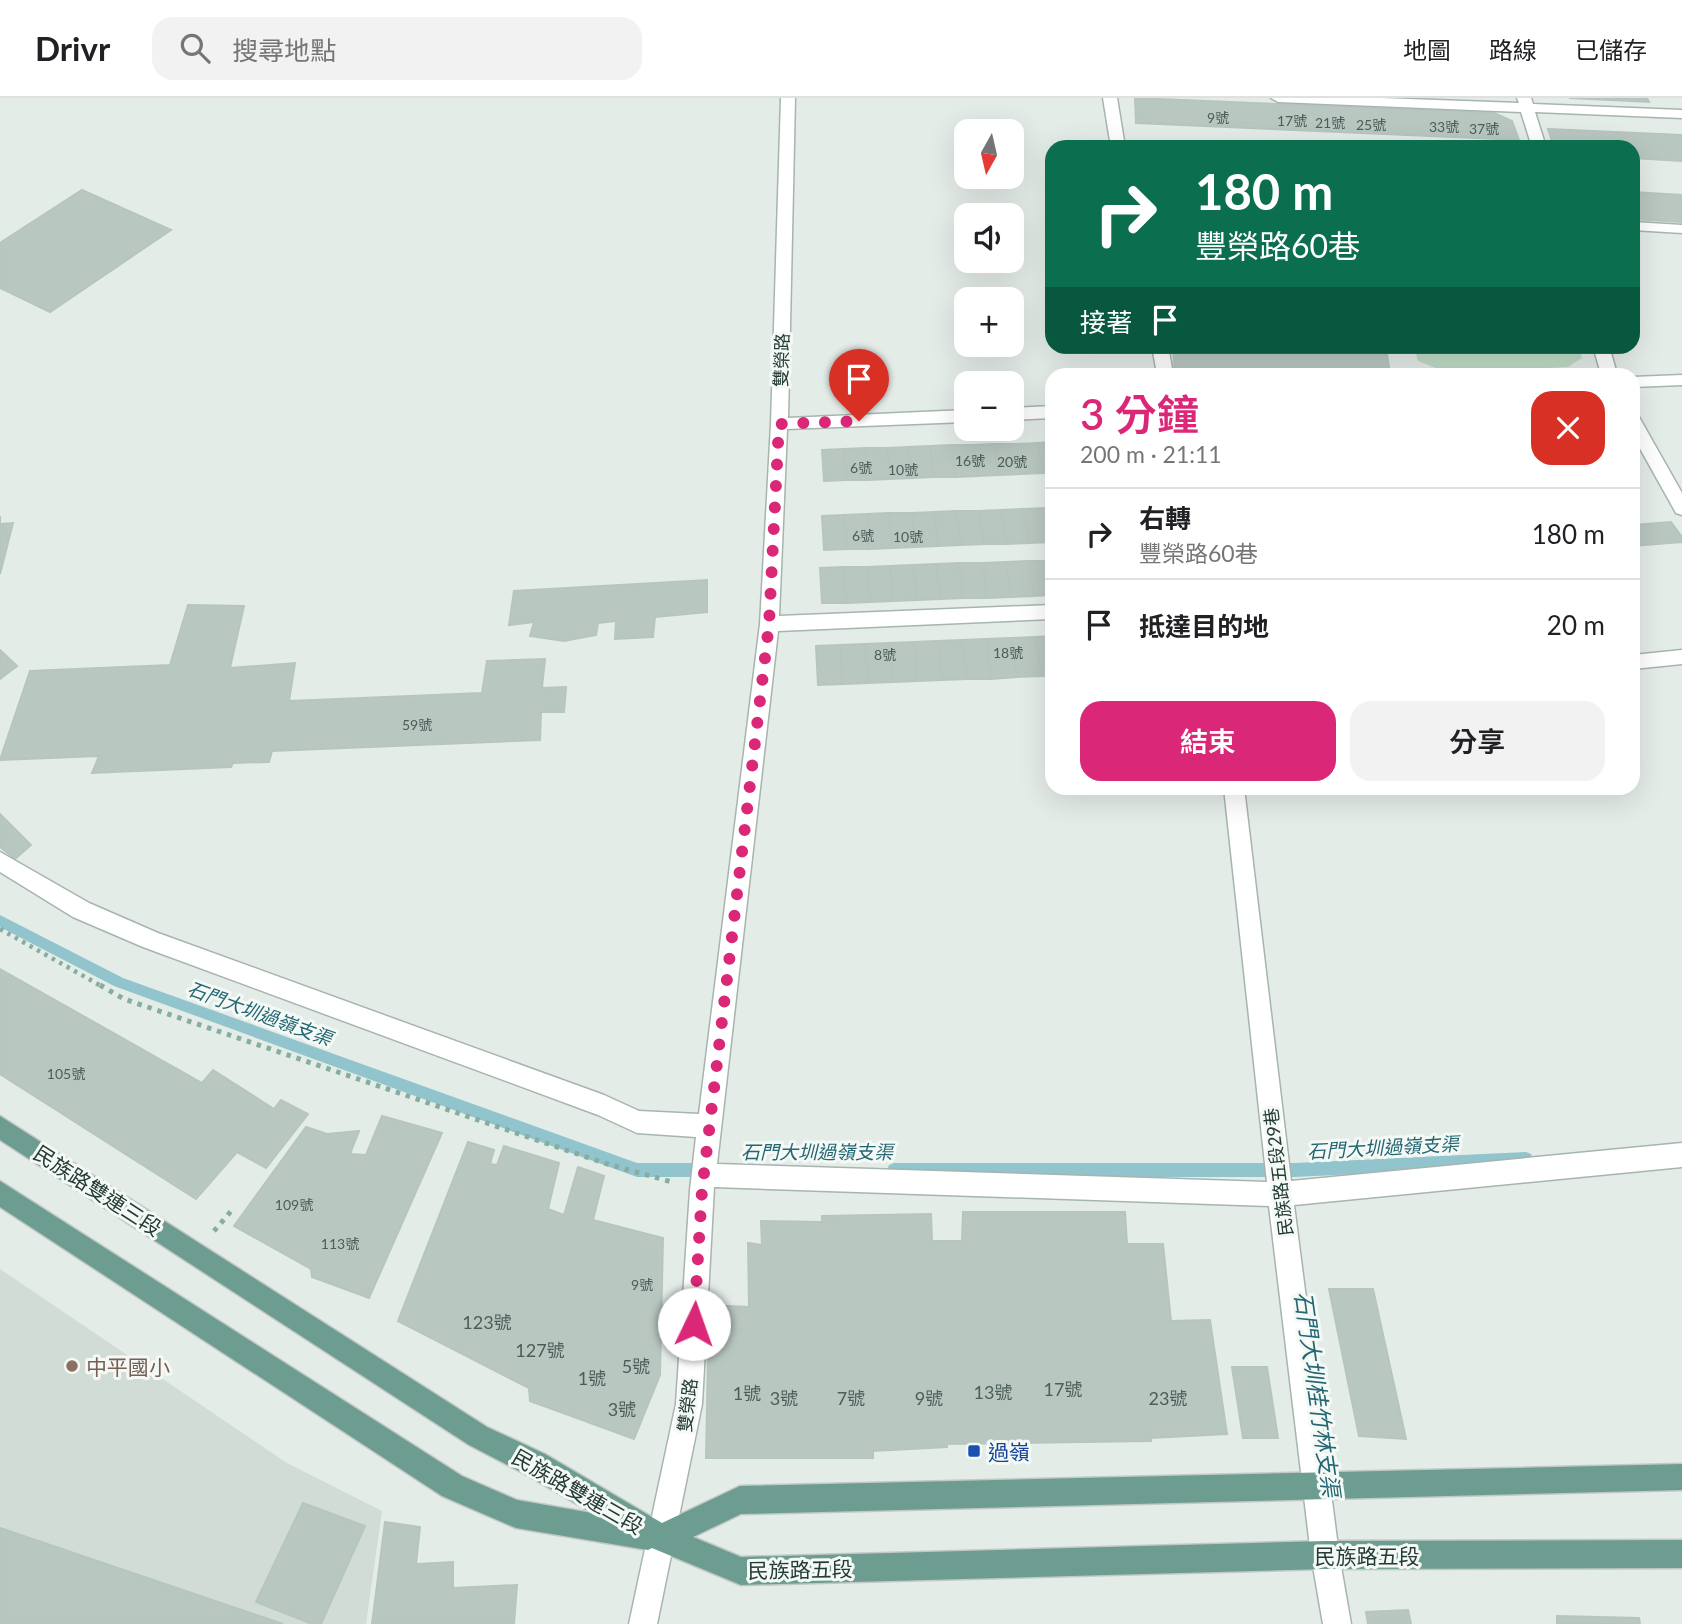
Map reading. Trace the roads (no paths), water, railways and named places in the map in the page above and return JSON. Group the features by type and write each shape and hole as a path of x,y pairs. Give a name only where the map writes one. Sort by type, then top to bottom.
{"main road":[{"name":"民族路雙連三段","path":"0,1127 478,1436 535,1464 661,1538"},
{"name":"民族路雙連三段","path":"0,1193 452,1486 516,1514 661,1538"},
{"path":"661,1538 740,1500 1682,1477"},
{"name":"民族路五段","path":"661,1538 741,1571 1325,1555 1682,1554"}],"street":[{"name":"雙榮路","path":"643,1624 689,1404 703,1183 769,624 779,424 788,98"},
{"path":"1110,98 1117,140"},
{"path":"1278,98 1525,102 1682,114"},
{"path":"1525,102 1537,140"},
{"path":"1640,226 1682,229"},
{"path":"1640,382 1682,380"},
{"path":"1024,413 1045,412"},
{"path":"779,424 954,417"},
{"path":"1640,434 1682,509"},
{"path":"769,624 1045,612"},
{"path":"1640,661 1682,657"},
{"name":"民族路五段29巷","path":"1235,795 1280,1194 1325,1555 1337,1624"},
{"path":"0,861 81,910 151,940 604,1106 636,1122 710,1126"},
{"path":"703,1183 1280,1194 1682,1155"}],"waterway":[{"name":"石門大圳過嶺支渠","path":"0,921 119,982 637,1170 708,1170"},
{"name":"石門大圳過嶺支渠","path":"894,1170 1294,1170 1526,1159"}],"place":[{"name":"中平國小","path":"72,1366"},
{"name":"過嶺","path":"974,1451"}],"water label":[{"name":"石門大圳桂竹林支渠","path":"1318,1394"}]}
